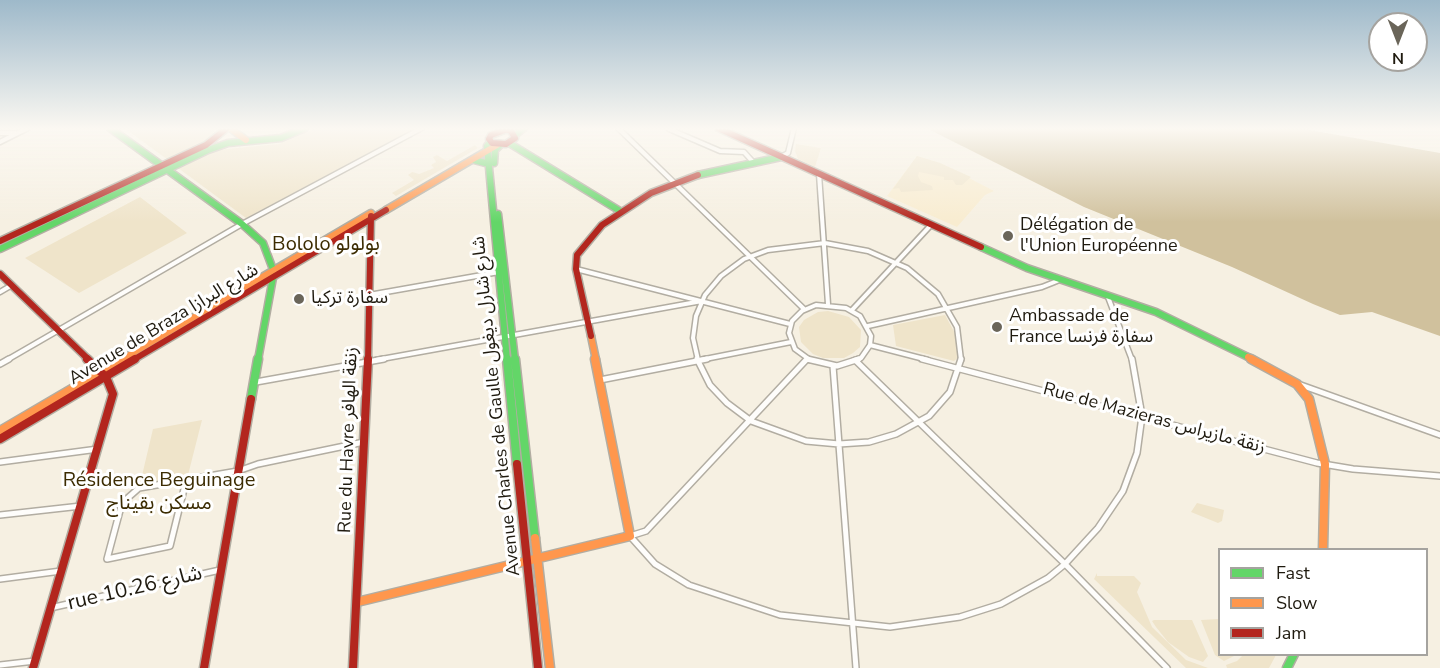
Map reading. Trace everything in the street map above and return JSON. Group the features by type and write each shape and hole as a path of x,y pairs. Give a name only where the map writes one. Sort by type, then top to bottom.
{"main road":[{"path":"155,159 242,224 263,243 274,275 204,668"},
{"path":"0,254 181,159"},
{"path":"0,239 186,159"},
{"name":"Avenue de Braza شارع البرازا","path":"394,203 467,159"},
{"name":"Avenue Charles de Gaulle شارع شارل ديغول","path":"490,159 550,668"},
{"name":"Avenue Charles de Gaulle شارع شارل ديغول","path":"494,159 504,336 538,668"},
{"path":"535,159 620,211"},
{"path":"357,602 630,536 576,269 575,263 580,249 602,225 620,211 673,183 710,170 769,159"},
{"path":"786,159 1057,281 1156,312 1264,365 1297,384 1309,399 1325,464 1323,548"},
{"path":"474,160 489,164"},
{"name":"Avenue de Braza شارع البرازا","path":"0,439 371,216 474,160"},
{"path":"0,249 166,167"},
{"name":"Rue du Havre زنقة الهافر","path":"353,668 368,361 371,216"},
{"path":"0,274 103,375 113,394 34,664"},
{"name":"Avenue de Braza شارع البرازا","path":"0,431 103,375"}],"street":[{"path":"0,364 242,224 364,159"},
{"path":"649,159 804,309"},
{"path":"819,174 828,304"},
{"path":"852,310 931,225"},
{"path":"825,243 868,251 896,262 927,284 948,308 960,336 960,368 946,398 920,422 880,439 839,444 795,439 751,421 718,394 698,361 694,328 702,300 721,276 750,256 793,244 825,243"},
{"path":"576,269 790,324"},
{"path":"369,295 502,272"},
{"path":"868,326 1042,287 1057,281"},
{"path":"0,292 12,285"},
{"path":"807,359 646,531 630,536 655,564 689,585 772,613 853,625 891,627 972,614 1017,596 1065,564 1098,528 1123,491 1137,453 1142,416 1132,358 1108,297"},
{"path":"256,382 702,300"},
{"path":"828,304 852,310 868,326 870,345 856,361 833,366 807,359 791,342 790,324 804,309 828,304"},
{"path":"600,380 791,342"},
{"name":"Rue de Mazieras زنقة مازيراس","path":"870,345 1325,464 1440,476"},
{"path":"856,361 1065,564 1167,668"},
{"path":"833,366 856,668"},
{"path":"1297,384 1440,435"},
{"path":"186,481 170,546 107,559 122,502 127,496 140,489 238,471 258,464 364,442"},
{"path":"0,462 98,449"},
{"path":"0,515 81,506"},
{"path":"0,579 61,570"},
{"name":"rue 10.26 شارع","path":"50,608 220,570"},
{"path":"0,665 34,664"}],"shaded area":[{"path":"196,159 358,159 246,218 178,168"},
{"path":"434,159 447,161 459,159 396,196 392,193 414,180 408,175 412,172 419,174 434,168 431,165 436,162"},
{"path":"798,159 817,159 815,167"},
{"path":"915,159 927,159 940,163 994,191 985,195 957,227 887,196"},
{"path":"915,159 927,159 940,163 971,177 962,185 956,185 953,180 944,180 944,177 919,172 921,182 932,186 933,190 901,192 899,188 893,189"},
{"path":"988,159 1440,159 1440,336 1372,312 1340,315 1232,267 1084,207"},
{"path":"140,197 187,233 79,293 25,258"},
{"path":"828,311 849,317 861,330 860,347 844,358 823,358 813,354 801,342 799,327 804,320 818,312"},
{"path":"945,315 957,337 959,357 954,361 896,346 893,325"},
{"path":"202,420 188,475 140,484 153,429"},
{"path":"1197,503 1224,510 1222,521 1218,523 1191,512"},
{"path":"1097,573 1097,576 1134,576 1141,583 1137,592 1152,627 1186,660 1208,668 1186,668 1094,579"},
{"path":"1218,619 1218,656 1234,656 1224,661 1215,655 1201,620"},
{"path":"1192,620 1208,656 1203,662 1189,657 1168,642 1152,621"},
{"path":"1242,656 1275,656 1269,668 1227,668 1226,665 1237,661"}],"traffic: fast":[{"path":"153,159 242,224 263,243 274,272 251,399"},
{"path":"0,249 189,159"},
{"path":"488,159 517,464"},
{"path":"535,159 620,211"},
{"path":"698,175 771,159"},
{"path":"474,160 489,164"},
{"path":"498,214 535,538"},
{"path":"981,247 1027,268 1156,312 1248,357"},
{"path":"1287,668 1293,656"}],"traffic: slow":[{"path":"386,210 473,159"},
{"path":"0,431 371,213"},
{"path":"357,602 630,536 591,336"},
{"path":"1248,357 1297,384 1309,399 1325,464 1323,548"},
{"path":"535,538 550,668"}],"traffic: jam":[{"path":"0,241 176,159"},
{"path":"787,159 981,247"},
{"path":"591,336 576,269 577,255 602,225 651,193 698,175"},
{"path":"0,439 386,210"},
{"path":"353,668 367,409 371,216"},
{"path":"0,274 106,377 113,394 33,668"},
{"path":"204,668 251,399"},
{"path":"517,464 538,668"}],"place":[{"name":"Délégation de l'Union Européenne","path":"1008,236"},
{"name":"سفارة تركيا","path":"299,299"},
{"name":"Ambassade de France سفارة فرنسا","path":"997,327"}],"district":[{"name":"Bololo بولولو","path":"326,245"},
{"name":"Résidence Beguinage مسكن بقيناج","path":"159,492"}]}
